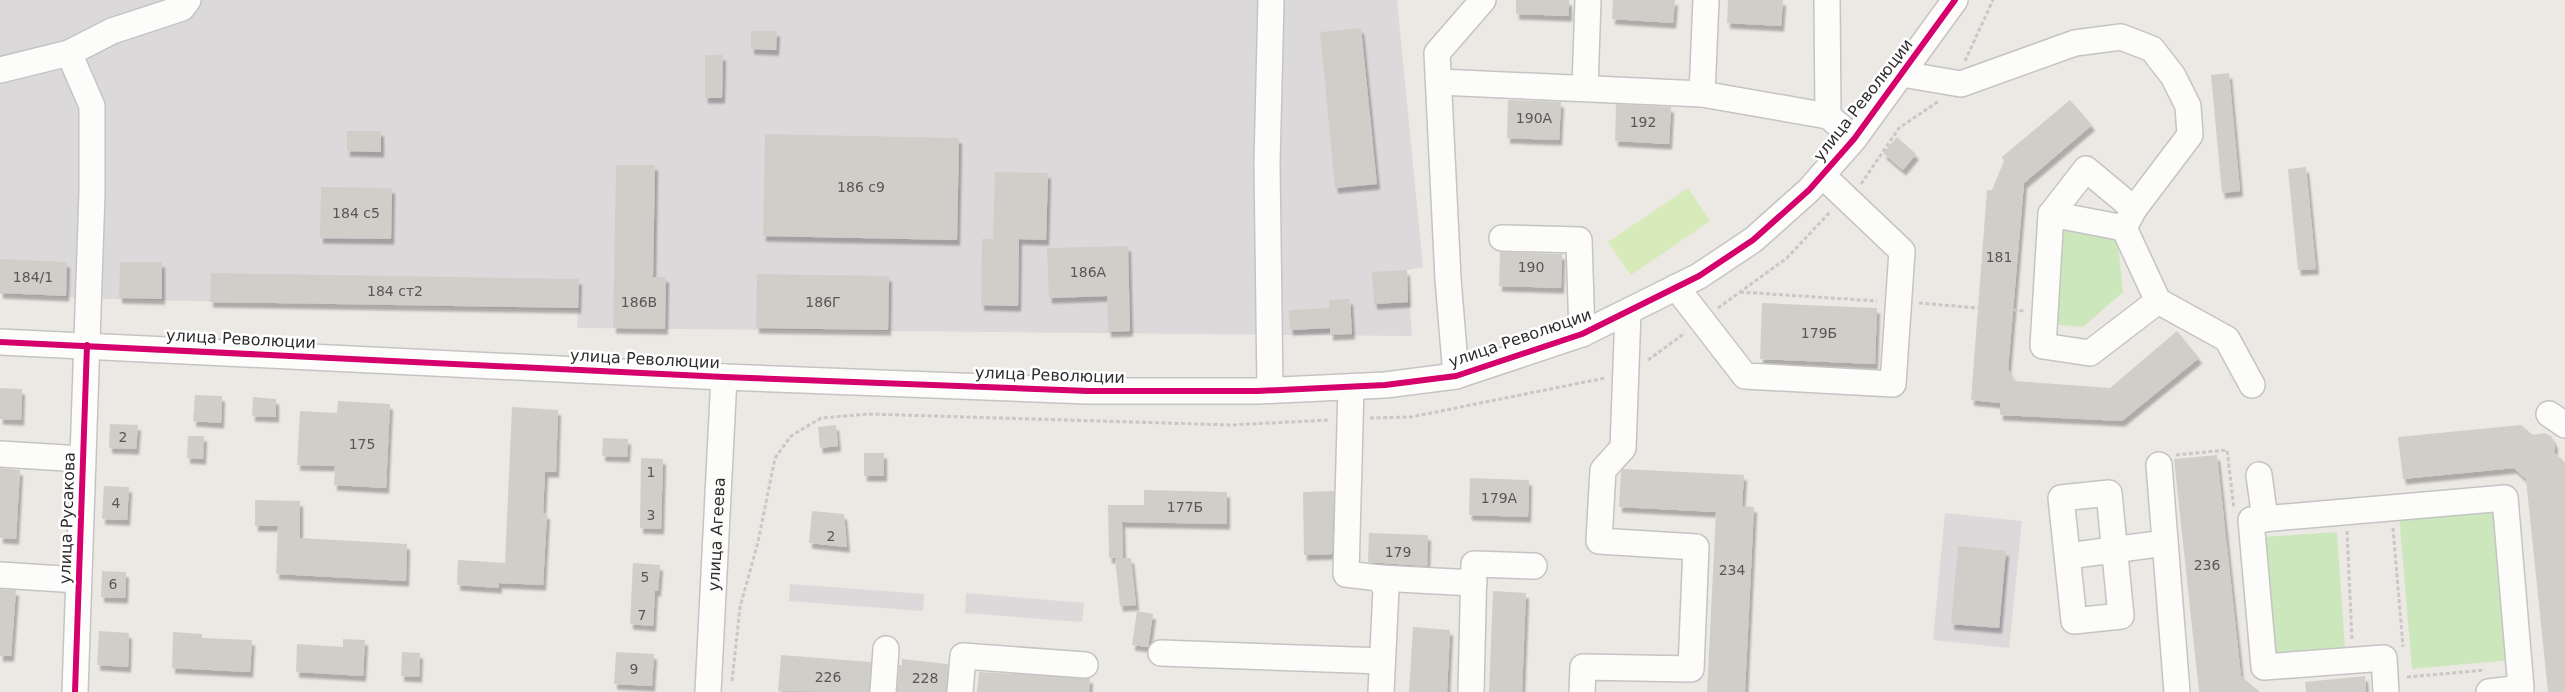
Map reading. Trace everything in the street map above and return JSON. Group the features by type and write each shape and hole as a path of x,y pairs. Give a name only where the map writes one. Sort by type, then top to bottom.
{"street":[{"path":"0,70 69,53 112,31 182,8 188,0"},
{"path":"1270,390 1267,200 1271,0"},
{"path":"1456,376 1448,279 1437,53 1483,0"},
{"path":"1585,88 1588,0"},
{"path":"1702,94 1706,0"},
{"path":"1827,0 1828,116"},
{"name":"улица Революции","path":"0,342 724,377 1088,391 1270,390 1351,386 1456,376 1582,334 1699,276 1752,240 1822,176 1854,139 1955,0"},
{"path":"1902,74 1961,84 2075,43 2121,37 2152,49 2173,76 2188,106 2190,135 2129,218"},
{"name":"улица Русакова","path":"69,53 92,106 87,345 75,692"},
{"path":"1438,82 1702,94 1828,116 1854,139"},
{"path":"2158,301 2090,353 2043,346 2050,214 2086,169 2129,218 2158,301 2227,339 2252,386"},
{"path":"1676,287 1745,376 1893,384 1902,251 1822,176"},
{"path":"2050,214 2129,218"},
{"path":"1502,238 1579,240 1582,334"},
{"path":"1582,692 1583,668 1691,669 1696,547 1599,541 1603,470 1623,448 1628,312"},
{"name":"улица Агеева","path":"708,692 724,377"},
{"path":"1351,386 1346,574 1379,578 1474,583"},
{"path":"0,454 82,459"},
{"path":"2159,465 2177,692"},
{"path":"2259,476 2264,518"},
{"path":"2109,493 2121,616 2074,621 2068,556 2062,498 2109,493"},
{"path":"2397,680 2384,658 2264,667 2251,520 2505,498 2521,688 2489,692"},
{"path":"2068,556 2165,543"},
{"path":"1470,692 1474,564 1534,566"},
{"path":"0,575 78,580"},
{"path":"1379,578 1386,589 1381,692"},
{"path":"883,692 886,649"},
{"path":"1161,653 1382,661"},
{"path":"960,692 963,656 1085,664"}],"path":[{"path":"1740,292 1978,308"},
{"path":"2391,508 2403,649"},
{"path":"2347,524 2353,660"},
{"path":"2397,680 2519,667"}],"shaded area":[{"path":"0,0 1397,0 1423,267 1407,270 1412,336 577,328 578,310 108,299 0,294"},
{"path":"1945,513 2022,521 2009,648 1933,640"},
{"path":"790,584 924,594 923,611 789,601"},
{"path":"966,593 1084,603 1082,622 965,613"}],"green space":[{"path":"1688,188 1710,221 1631,275 1608,242"},
{"path":"2057,224 2117,233 2123,292 2083,327 2051,324"},
{"path":"2497,506 2511,660 2412,669 2399,515"},
{"path":"2337,532 2345,648 2271,653 2263,537"}],"building":[{"path":"1516,0 1569,0 1569,16 1516,14"},
{"path":"1613,0 1675,0 1673,23 1612,19"},
{"path":"1728,0 1783,0 1781,26 1727,23"},
{"path":"1361,28 1377,184 1335,188 1320,32"},
{"path":"751,31 777,31 776,50 751,49"},
{"path":"705,55 723,55 722,98 705,98"},
{"path":"2229,73 2240,191 2222,193 2211,75"},
{"path":"1508,100 1561,102 1559,140 1507,138"},
{"path":"2070,100 2092,125 2024,183 2008,369 2015,381 2110,388 2177,331 2199,358 2122,421 2000,415 2000,403 1971,400 1987,190 1992,190 2004,161 2002,157"},
{"path":"1616,104 1671,107 1669,144 1615,141"},
{"path":"347,131 381,131 381,152 347,151"},
{"path":"765,134 959,138 957,240 763,236"},
{"path":"1897,137 1916,154 1903,170 1883,153"},
{"path":"616,165 655,165 653,277 666,277 665,329 613,328"},
{"path":"2306,167 2316,269 2298,270 2288,169"},
{"path":"995,172 1048,173 1046,240 1019,239 1018,306 981,305 982,239 993,239"},
{"path":"321,187 392,188 391,239 320,238"},
{"path":"1128,246 1130,331 1108,332 1107,296 1049,298 1047,248"},
{"path":"1500,252 1562,254 1561,288 1499,286"},
{"path":"0,259 67,262 66,296 0,293"},
{"path":"120,262 162,262 162,299 119,298"},
{"path":"1407,270 1408,302 1374,304 1372,272"},
{"path":"211,273 579,279 578,308 210,302"},
{"path":"757,274 889,276 888,330 756,328"},
{"path":"1350,299 1352,334 1330,335 1330,328 1290,330 1289,310 1329,308 1329,300"},
{"path":"1762,303 1877,308 1875,364 1760,359"},
{"path":"0,388 22,389 21,420 0,419"},
{"path":"195,395 222,396 221,423 193,421"},
{"path":"253,397 276,399 276,417 252,416"},
{"path":"338,401 390,404 386,488 334,485 335,466 297,465 300,411 337,413"},
{"path":"512,407 558,410 556,472 545,472 543,513 547,514 543,585 499,583 499,588 457,585 458,560 505,563"},
{"path":"110,424 138,425 136,449 109,448"},
{"path":"836,425 838,446 820,448 818,427"},
{"path":"2521,425 2533,435 2544,433 2551,436 2555,444 2554,453 2565,462 2565,692 2548,692 2526,479 2514,468 2403,479 2398,437"},
{"path":"188,436 204,436 203,459 187,458"},
{"path":"603,438 628,439 627,457 602,456"},
{"path":"864,453 884,453 884,476 864,476"},
{"path":"2217,455 2241,676 2260,692 2199,692 2174,459"},
{"path":"641,458 663,459 661,529 640,528"},
{"path":"0,468 20,470 16,539 0,538"},
{"path":"1623,469 1744,475 1742,506 1754,507 1745,692 1707,692 1716,512 1619,507 1621,472"},
{"path":"1470,478 1529,480 1528,517 1469,515"},
{"path":"104,486 129,487 127,520 102,519"},
{"path":"1144,490 1227,492 1227,524 1122,522 1123,558 1109,558 1108,505 1144,505"},
{"path":"1334,491 1332,554 1304,555 1303,492"},
{"path":"255,500 300,501 300,538 407,544 406,581 276,574 278,526 255,526"},
{"path":"812,511 844,514 847,547 809,543"},
{"path":"1369,533 1428,535 1427,566 1368,562"},
{"path":"1958,546 2006,551 1999,628 1951,624"},
{"path":"1131,558 1136,605 1120,606 1115,559"},
{"path":"633,563 660,565 658,591 655,591 653,626 630,624"},
{"path":"102,571 126,572 125,598 101,597"},
{"path":"0,589 16,590 11,656 0,656"},
{"path":"1493,591 1526,593 1522,692 1489,692"},
{"path":"1137,611 1153,614 1148,647 1132,645"},
{"path":"1413,627 1450,630 1447,692 1409,692"},
{"path":"99,631 129,633 128,667 97,665"},
{"path":"173,632 202,634 202,638 252,640 250,672 172,668"},
{"path":"343,639 365,640 363,676 296,672 297,644 343,647"},
{"path":"402,652 420,653 419,677 401,676"},
{"path":"616,652 654,654 652,686 614,684"},
{"path":"781,655 871,662 869,692 778,691"},
{"path":"902,659 948,664 946,692 897,692 899,665 902,665"},
{"path":"979,672 1090,678 1089,692 977,692"},
{"path":"2365,676 2366,692 2306,692 2305,682"}],"cycle path":[{"path":"0,342 724,377 1088,391 1257,391 1385,385 1456,376 1582,334 1699,276 1753,240 1809,190 1854,139 1955,0"},
{"path":"75,692 87,345"}]}
